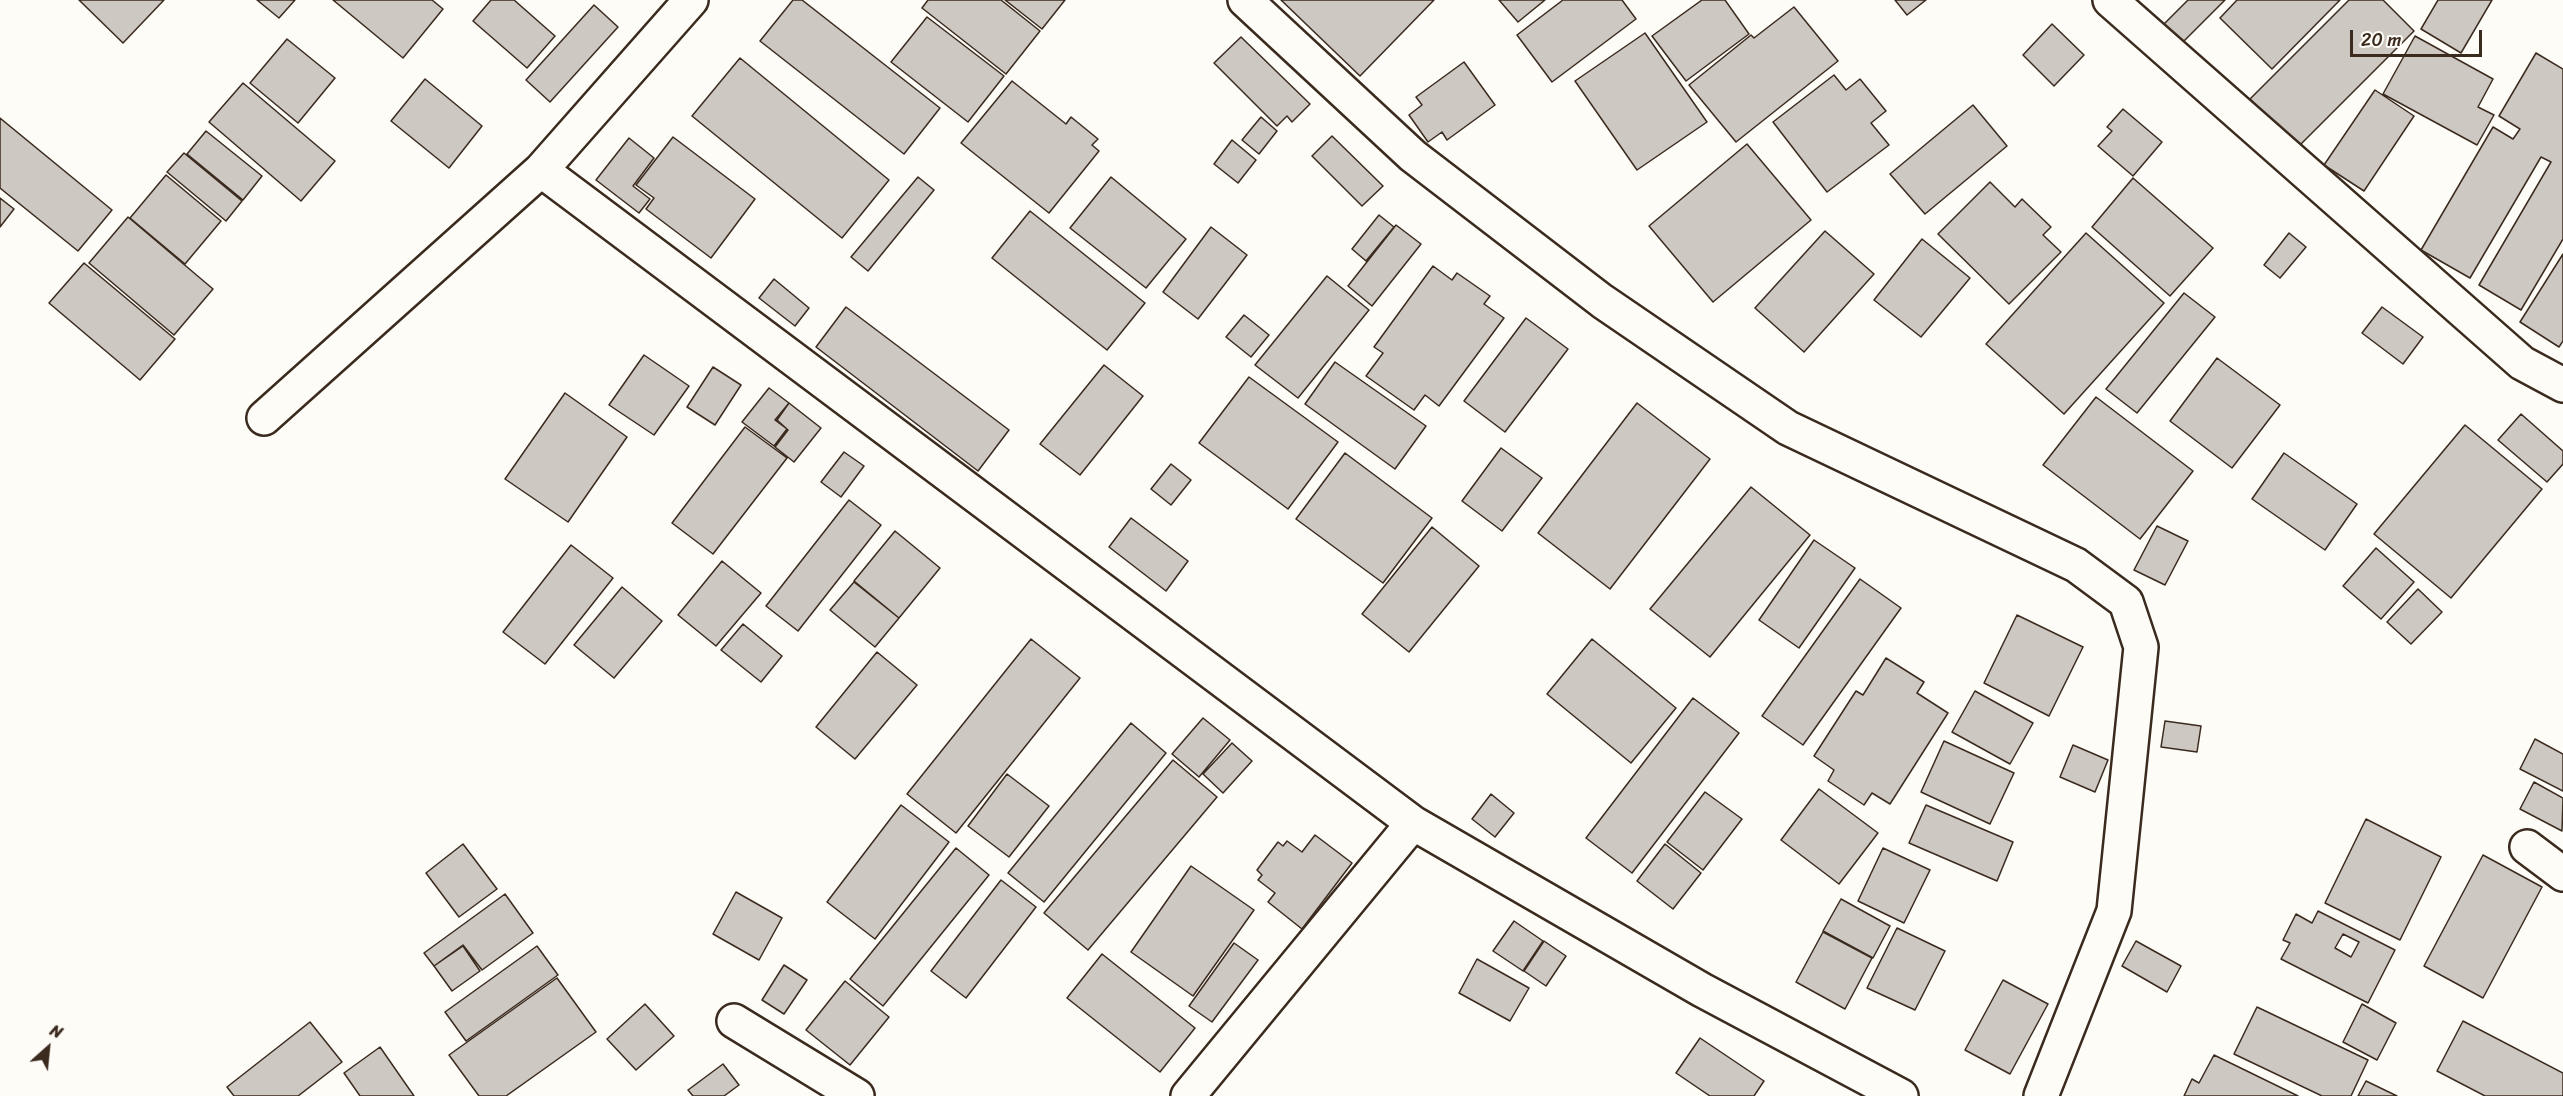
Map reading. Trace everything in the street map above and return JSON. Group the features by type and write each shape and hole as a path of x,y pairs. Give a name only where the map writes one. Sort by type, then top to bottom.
{"street":[{"path":"264,418 541,170 691,0"},
{"path":"1245,0 1413,156 1602,301 1788,428 2076,565 2127,602 2141,647 2114,911 2041,1096"},
{"path":"2110,0 2522,363 2563,385"},
{"path":"541,170 1413,823 1702,990 1901,1096"},
{"path":"1188,1096 1413,823"},
{"path":"2527,848 2563,874"},
{"path":"734,1021 857,1096"}],"building":[{"path":"79,0 164,0 123,43"},
{"path":"257,0 295,0 279,18"},
{"path":"333,0 432,0 443,9 403,58"},
{"path":"491,0 514,0 555,36 527,68 473,21"},
{"path":"793,0 802,0 940,108 904,154 760,41"},
{"path":"928,0 1001,0 1040,31 1006,74 922,8"},
{"path":"1005,0 1065,0 1042,29"},
{"path":"1281,0 1434,0 1360,76"},
{"path":"1499,0 1545,0 1518,22"},
{"path":"1563,0 1622,0 1636,19 1552,82 1517,35"},
{"path":"1702,0 1725,0 1749,34 1686,81 1652,36"},
{"path":"1895,0 1926,0 1907,15"},
{"path":"2188,0 2225,0 2182,43 2163,25"},
{"path":"2237,0 2340,0 2272,69 2220,18"},
{"path":"2349,0 2383,0 2414,31 2298,147 2250,99"},
{"path":"2438,0 2492,0 2461,53 2421,29"},
{"path":"594,5 618,27 550,102 526,80"},
{"path":"1794,7 1838,61 1736,142 1689,85 1751,35 1754,38"},
{"path":"927,17 1004,76 968,122 891,62"},
{"path":"2052,24 2084,55 2054,86 2023,55"},
{"path":"1645,33 1707,122 1637,170 1575,81"},
{"path":"2415,36 2493,79 2478,107 2494,115 2477,145 2383,94"},
{"path":"1241,37 1310,104 1292,122 1287,116 1277,126 1214,63"},
{"path":"287,39 335,78 298,123 250,83"},
{"path":"2536,53 2563,69 2563,239 2521,310 2479,285 2551,162 2541,157 2470,278 2421,250 2493,127 2513,139 2520,129 2499,116"},
{"path":"740,58 889,180 842,238 692,116"},
{"path":"1464,62 1495,105 1447,140 1442,132 1428,142 1409,115 1422,105 1416,97"},
{"path":"1834,75 1846,90 1860,79 1886,111 1871,123 1889,145 1827,192 1773,122"},
{"path":"425,79 482,126 449,168 391,121"},
{"path":"1012,81 1066,124 1071,117 1098,139 1092,145 1099,151 1049,213 961,143"},
{"path":"243,83 335,161 301,201 209,122"},
{"path":"2375,90 2414,116 2364,191 2324,165"},
{"path":"1973,105 2007,146 1925,214 1890,174"},
{"path":"2123,109 2162,142 2133,176 2098,146 2112,131 2107,127"},
{"path":"1261,117 1277,131 1259,154 1242,140"},
{"path":"0,118 112,210 78,251 0,188"},
{"path":"206,131 262,176 243,200 187,154"},
{"path":"1332,136 1383,186 1362,206 1312,156"},
{"path":"673,137 755,199 711,258 646,209 654,198 636,185"},
{"path":"629,138 654,158 633,186 650,199 639,213 596,180"},
{"path":"1232,140 1256,160 1238,183 1214,164"},
{"path":"1747,144 1811,220 1713,302 1649,226"},
{"path":"184,153 242,201 226,221 167,172"},
{"path":"166,175 221,221 185,264 130,218"},
{"path":"918,177 934,190 868,271 851,257"},
{"path":"1111,177 1186,239 1146,288 1070,228"},
{"path":"2133,178 2213,248 2170,296 2092,227"},
{"path":"1990,182 2015,207 2022,199 2051,227 2043,235 2061,252 2009,304 1938,234"},
{"path":"0,198 14,209 0,227"},
{"path":"1030,211 1145,303 1107,350 992,258"},
{"path":"1379,215 1394,227 1366,261 1352,249"},
{"path":"128,217 213,289 174,335 89,263"},
{"path":"1396,225 1421,244 1372,306 1348,286"},
{"path":"1211,227 1247,255 1198,319 1163,292"},
{"path":"1825,231 1874,274 1804,352 1755,308"},
{"path":"2086,233 2164,303 2064,414 1986,344"},
{"path":"2289,233 2306,247 2280,278 2264,265"},
{"path":"1922,239 1970,278 1921,337 1874,300"},
{"path":"2563,254 2563,341 2559,347 2520,322"},
{"path":"84,263 175,339 140,380 49,303"},
{"path":"1433,266 1452,280 1457,273 1490,296 1484,304 1504,318 1439,406 1425,395 1414,410 1366,376 1383,353 1374,347"},
{"path":"1327,276 1369,310 1298,398 1255,365"},
{"path":"774,279 809,308 795,326 759,298"},
{"path":"2184,293 2215,317 2137,413 2106,389"},
{"path":"846,307 1009,430 978,471 816,347"},
{"path":"2382,307 2423,337 2403,364 2362,333"},
{"path":"1244,315 1269,335 1251,357 1226,337"},
{"path":"1526,318 1568,349 1505,432 1464,401"},
{"path":"644,355 689,386 654,435 609,405"},
{"path":"2217,358 2280,405 2232,468 2170,421"},
{"path":"1335,362 1426,426 1395,469 1305,404"},
{"path":"1104,365 1143,396 1080,475 1040,444"},
{"path":"713,367 741,385 715,425 687,407"},
{"path":"1249,377 1338,442 1288,509 1199,443"},
{"path":"769,388 789,403 775,420 787,429 774,446 742,422"},
{"path":"565,393 627,437 568,522 505,479"},
{"path":"2096,397 2193,471 2140,539 2043,465"},
{"path":"789,403 821,428 794,462 775,447 788,430 777,420"},
{"path":"1637,403 1710,459 1610,589 1538,533"},
{"path":"2521,414 2563,451 2563,464 2547,482 2498,440"},
{"path":"2465,425 2542,489 2451,598 2374,534"},
{"path":"745,427 787,458 713,554 672,523"},
{"path":"1501,448 1542,478 1502,531 1462,501"},
{"path":"844,452 864,466 841,497 821,482"},
{"path":"1345,453 1432,518 1383,583 1296,519"},
{"path":"2284,453 2357,504 2325,550 2252,499"},
{"path":"1171,464 1191,480 1171,505 1151,489"},
{"path":"1751,487 1810,535 1710,657 1650,609"},
{"path":"849,500 881,525 798,631 766,606"},
{"path":"1131,518 1188,561 1166,591 1109,547"},
{"path":"2157,526 2188,541 2165,585 2134,570"},
{"path":"1432,527 1479,566 1409,652 1362,614"},
{"path":"895,531 940,568 899,618 854,581"},
{"path":"1814,540 1855,568 1799,648 1759,620"},
{"path":"571,545 613,578 545,664 503,632"},
{"path":"2376,548 2414,582 2381,619 2343,586"},
{"path":"722,561 761,593 716,646 678,615"},
{"path":"1860,579 1901,608 1803,745 1762,716"},
{"path":"854,582 899,618 875,647 830,610"},
{"path":"622,587 662,621 614,678 574,645"},
{"path":"2418,589 2442,612 2411,644 2387,622"},
{"path":"2017,615 2083,647 2049,716 1984,683"},
{"path":"743,624 782,656 761,682 721,650"},
{"path":"1031,639 1080,678 956,833 907,794"},
{"path":"1592,639 1676,708 1631,763 1547,694"},
{"path":"877,652 917,685 855,759 816,727"},
{"path":"1886,658 1924,682 1917,693 1948,713 1890,804 1872,793 1864,805 1828,781 1834,770 1814,756 1856,691 1863,695"},
{"path":"1975,691 2033,723 2010,764 1952,732"},
{"path":"1693,698 1739,733 1632,873 1586,838"},
{"path":"1203,718 1230,740 1199,777 1172,754"},
{"path":"2165,721 2201,726 2197,752 2161,747"},
{"path":"1131,723 1166,753 1044,902 1008,873"},
{"path":"2535,739 2563,754 2563,791 2520,769"},
{"path":"1944,741 2014,773 1990,824 1921,792"},
{"path":"1232,743 1252,761 1223,793 1203,774"},
{"path":"2073,745 2108,760 2095,792 2060,777"},
{"path":"1173,760 1217,797 1088,950 1044,913"},
{"path":"1007,774 1049,806 1009,857 968,826"},
{"path":"2534,782 2563,798 2562,831 2520,809"},
{"path":"1819,789 1878,833 1839,884 1781,840"},
{"path":"1705,792 1742,819 1703,870 1667,842"},
{"path":"1491,794 1514,813 1495,837 1472,819"},
{"path":"901,805 949,842 875,939 827,902"},
{"path":"1926,805 2013,842 1997,881 1909,843"},
{"path":"2366,819 2441,857 2400,940 2325,903"},
{"path":"1315,835 1352,863 1302,929 1268,902 1275,893 1258,880 1262,875 1257,870 1278,842 1283,846 1287,841 1302,852"},
{"path":"463,844 497,889 459,917 426,873"},
{"path":"1665,844 1701,873 1673,909 1637,881"},
{"path":"956,848 989,875 883,1006 850,979"},
{"path":"1883,848 1930,870 1904,923 1858,901"},
{"path":"2483,855 2542,887 2483,998 2424,966"},
{"path":"1191,866 1254,910 1193,996 1131,952"},
{"path":"1001,880 1036,907 966,998 931,971"},
{"path":"736,892 782,918 759,960 713,934"},
{"path":"505,894 533,933 482,970 463,945 434,966 424,953"},
{"path":"1841,899 1890,926 1873,958 1823,931"},
{"path":"2318,911 2395,950 2368,1003 2281,959 2290,943 2283,940 2296,914 2312,923","holes":["2343,934 2359,942 2351,957 2335,948"]},
{"path":"1514,921 1543,941 1523,971 1493,951"},
{"path":"1897,928 1945,951 1915,1010 1867,988"},
{"path":"1823,932 1872,958 1845,1009 1796,982"},
{"path":"1544,941 1566,956 1546,986 1524,971"},
{"path":"2136,941 2181,966 2167,992 2122,966"},
{"path":"1234,943 1258,960 1212,1022 1189,1006"},
{"path":"463,946 480,971 452,991 434,966"},
{"path":"537,946 558,975 466,1041 445,1012"},
{"path":"1102,954 1195,1028 1160,1072 1067,998"},
{"path":"1477,959 1529,988 1510,1021 1459,993"},
{"path":"784,965 807,980 784,1014 762,1000"},
{"path":"557,978 596,1032 506,1096 479,1096 449,1055"},
{"path":"2003,980 2048,1004 2010,1074 1965,1050"},
{"path":"845,981 889,1017 850,1065 806,1030"},
{"path":"645,1004 674,1036 636,1070 607,1039"},
{"path":"2362,1004 2396,1023 2377,1060 2343,1042"},
{"path":"2257,1007 2368,1060 2351,1096 2322,1096 2234,1054"},
{"path":"2463,1021 2563,1073 2563,1096 2485,1096 2437,1071"},
{"path":"310,1022 342,1062 298,1096 234,1096 227,1087"},
{"path":"1700,1038 1764,1081 1754,1096 1710,1096 1676,1073"},
{"path":"380,1047 414,1096 360,1096 344,1073"},
{"path":"2214,1055 2298,1096 2184,1096 2192,1079 2199,1083"},
{"path":"723,1064 739,1085 724,1096 693,1096 688,1090"},
{"path":"2366,1081 2397,1096 2358,1096"}]}
